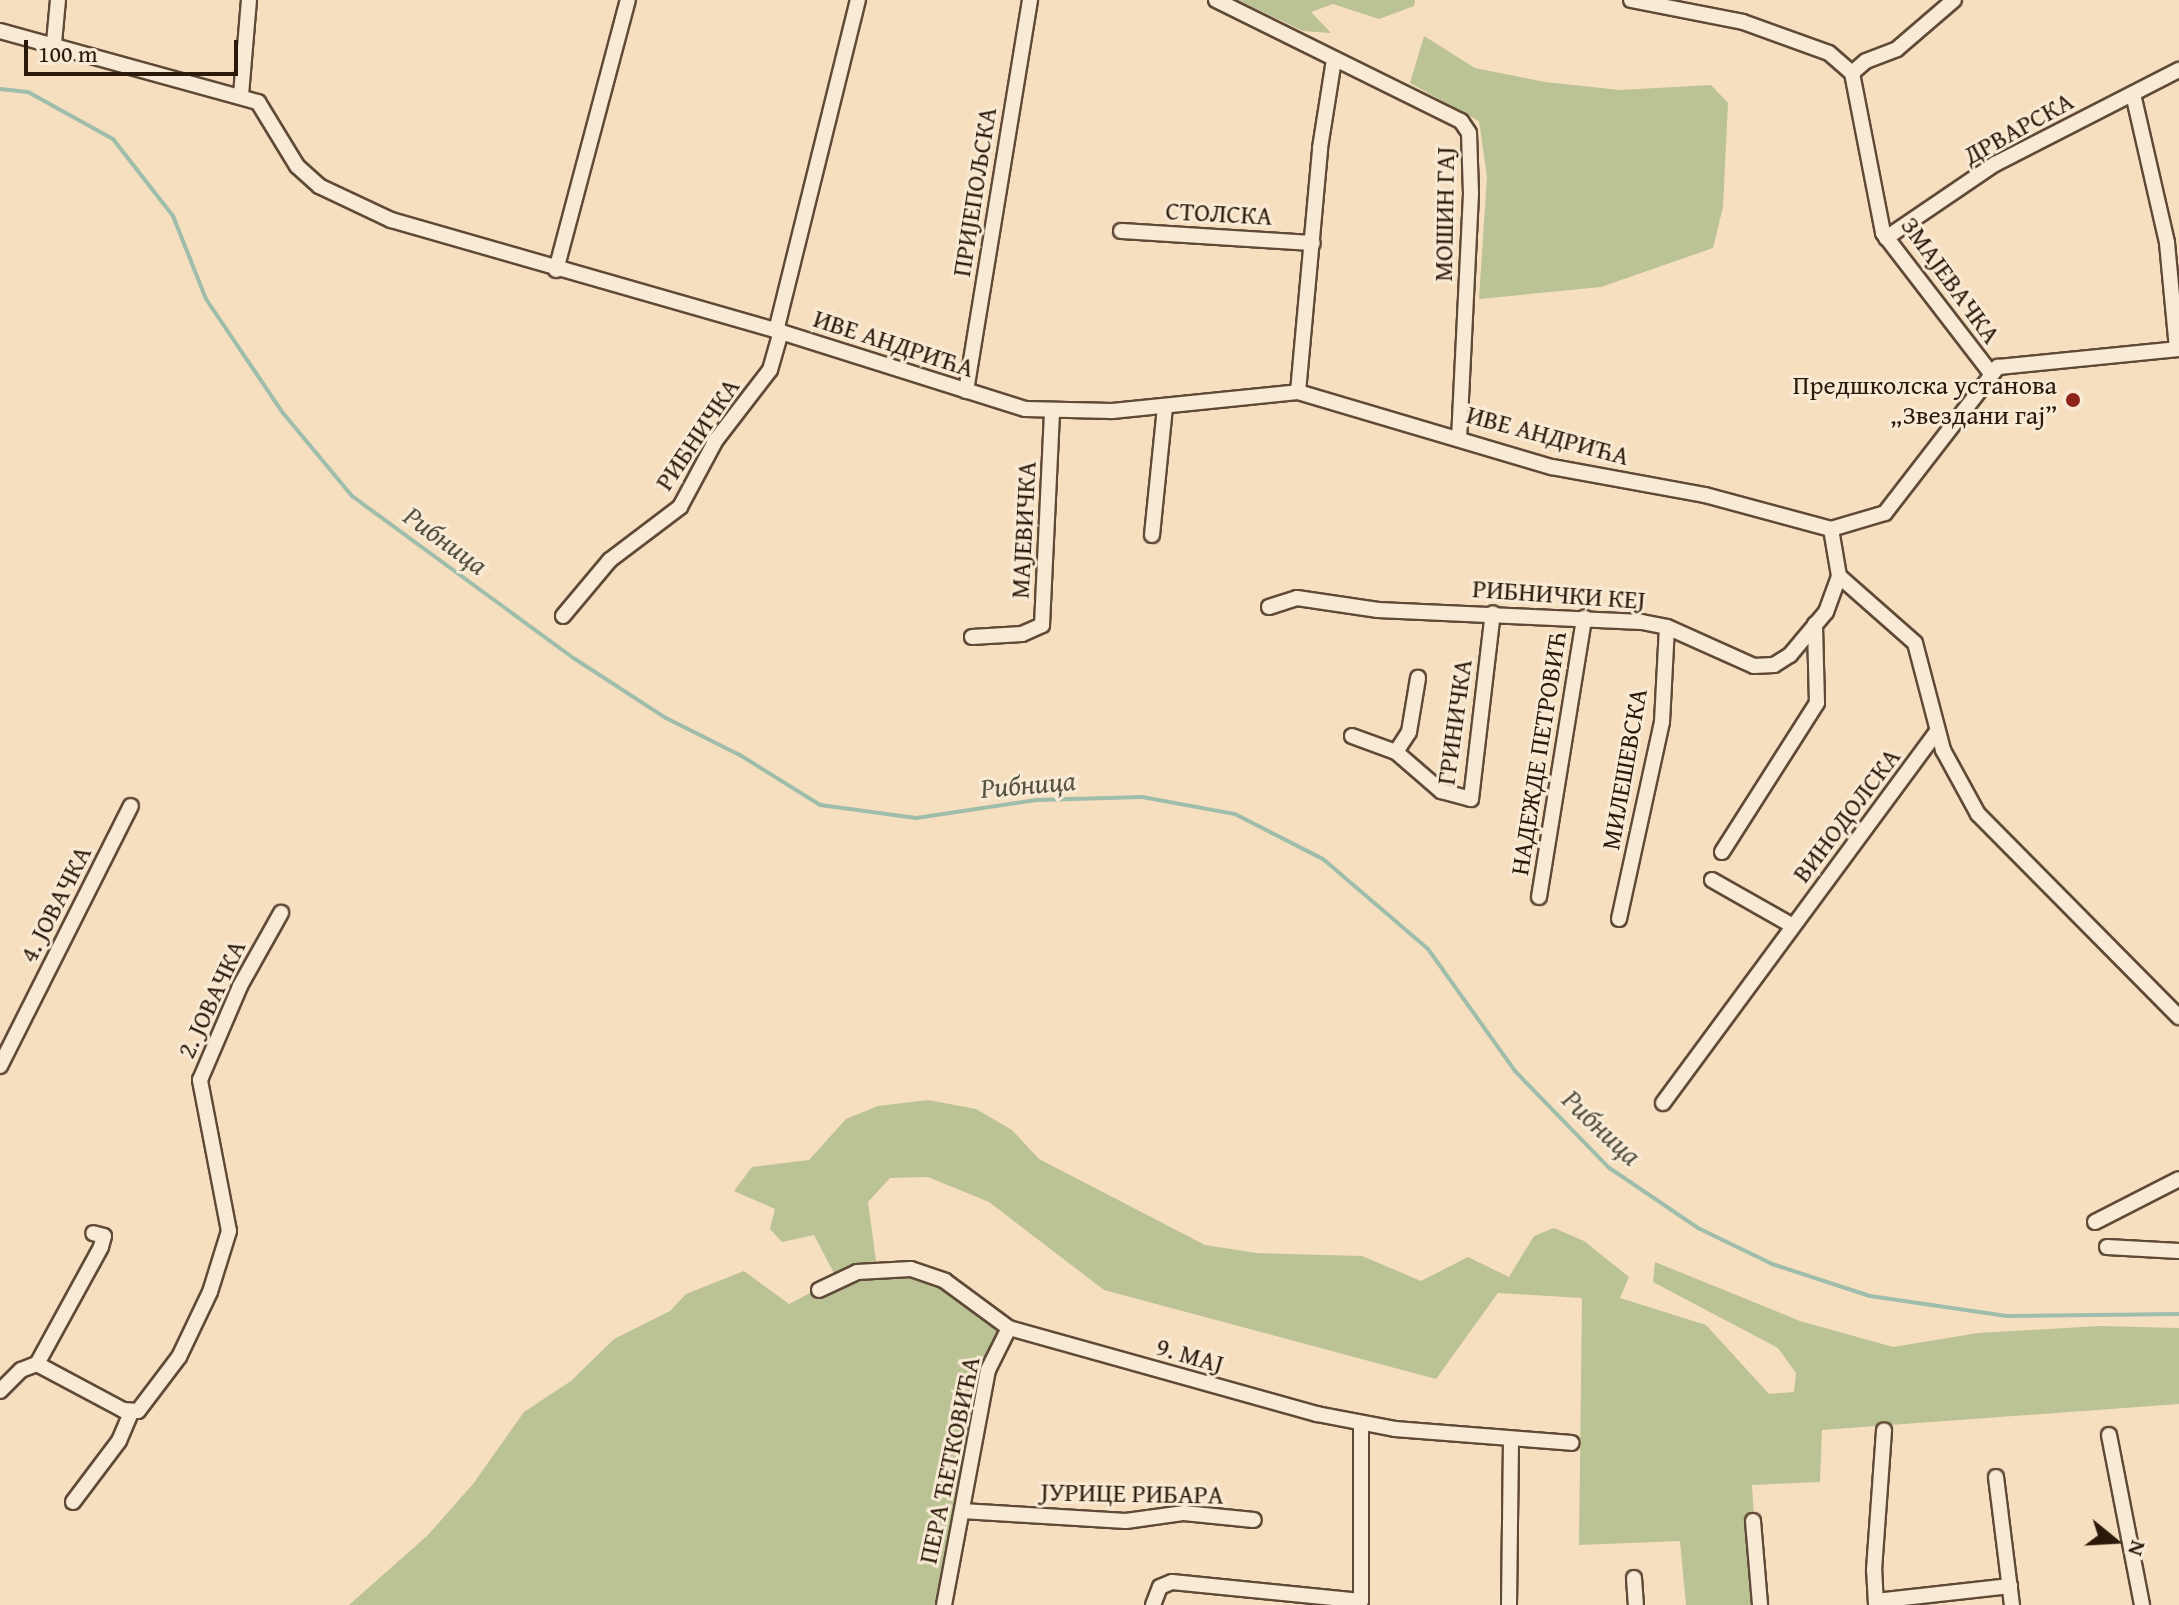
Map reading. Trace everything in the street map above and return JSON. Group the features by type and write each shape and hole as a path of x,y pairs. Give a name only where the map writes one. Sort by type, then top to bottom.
{"street":[{"path":"54,43 58,0"},
{"path":"241,95 249,0"},
{"path":"556,270 628,0"},
{"name":"РИБНИЧКА","path":"563,616 610,560 680,507 716,440 770,370 858,0"},
{"name":"ПРИЈЕПОЉСКА","path":"966,391 1030,0"},
{"name":"МОШИН ГАЈ","path":"1216,0 1461,121 1469,133 1471,194 1459,438"},
{"path":"1631,0 1743,22 1829,53 1852,73 1866,61 1897,49 1954,0"},
{"name":"ИВЕ АНДРИЋА","path":"0,31 241,95 266,111 297,166 349,204 556,270 779,331 966,391 1052,413 1165,407 1272,391 1298,392 1552,467 1705,495 1831,529"},
{"path":"1298,392 1334,60"},
{"name":"ДРВАРСКА","path":"1886,238 1995,164 2179,70"},
{"name":"ЗМАЈЕВАЧКА","path":"1852,73 1886,238 1990,372"},
{"path":"2133,94 2167,243 2178,349 2024,362 1990,372 1885,513 1831,529 1839,576 1915,643 1937,732 1978,814 2179,1017"},
{"name":"СТОЛСКА","path":"1121,231 1313,243"},
{"path":"1152,535 1165,407"},
{"name":"МАЈЕВИЧКА","path":"972,637 1022,634 1042,625 1052,413"},
{"name":"РИБНИЧКИ КЕЈ","path":"1269,607 1297,598 1378,610 1584,618 1667,627 1714,651 1764,665 1790,655 1815,624 1839,576"},
{"name":"ГРИНИЧКА","path":"1352,736 1396,752 1441,791 1471,799 1493,613"},
{"name":"НАДЕЖДЕ ПЕТРОВИЋ","path":"1539,897 1584,618"},
{"path":"1722,852 1817,703 1815,624"},
{"name":"МИЛЕШЕВСКА","path":"1619,919 1662,722 1667,627"},
{"name":"ГРИНИЧКА","path":"1396,752 1409,732 1418,678"},
{"name":"ВИНОДОЛСКА","path":"1663,1103 1937,732"},
{"name":"4. ЈОВАЧКА","path":"0,1066 131,806"},
{"path":"1712,880 1793,926"},
{"name":"2. ЈОВАЧКА","path":"73,1502 119,1441 131,1413 144,1406 195,1328 228,1239 219,1161 201,1106 200,1080 240,986 281,913"},
{"path":"2095,1222 2179,1179"},
{"path":"0,1391 21,1370 37,1364 101,1247 104,1236 93,1233"},
{"path":"2107,1247 2179,1251"},
{"name":"9. МАЈ","path":"819,1290 857,1272 911,1269 945,1281 1009,1328 1361,1426 1571,1443"},
{"name":"ПЕРА ЋЕТКОВИЋА","path":"944,1605 988,1370 1009,1328"},
{"path":"37,1364 131,1413"},
{"path":"1153,1605 1165,1584 1361,1601 1361,1426"},
{"path":"1884,1430 1876,1603 2010,1586"},
{"path":"2109,1435 2142,1605"},
{"path":"1509,1605 1511,1439"},
{"path":"1996,1477 2012,1605"},
{"name":"ЈУРИЦЕ РИБАРА","path":"962,1511 1126,1521 1184,1513 1254,1520"},
{"path":"1753,1521 1760,1605"},
{"path":"1634,1578 1636,1605"}],"green space":[{"path":"1238,0 1415,0 1414,6 1379,19 1333,4 1311,12 1331,33 1303,31"},
{"path":"1424,36 1475,68 1545,82 1620,90 1711,85 1728,103 1723,207 1713,248 1601,287 1479,299 1487,177 1479,121 1410,83"},
{"path":"928,1100 976,1109 1012,1130 1039,1159 1205,1245 1256,1253 1362,1256 1421,1281 1468,1257 1509,1277 1534,1236 1554,1228 1584,1241 1629,1277 1620,1298 1706,1325 1769,1394 1794,1392 1796,1373 1778,1348 1653,1282 1655,1262 1800,1321 1893,1347 1978,1333 2099,1326 2179,1328 2179,1404 1822,1430 1820,1482 1752,1485 1760,1605 1686,1605 1680,1541 1579,1545 1582,1298 1498,1293 1436,1379 1104,1290 989,1202 928,1177 890,1178 868,1202 877,1268 928,1273 1009,1328 996,1351 944,1605 349,1605 428,1535 473,1484 524,1412 571,1381 614,1339 670,1311 686,1294 744,1271 789,1304 837,1279 814,1235 782,1242 770,1229 775,1209 734,1191 752,1167 809,1160 846,1119 878,1106"}],"waterway":[{"name":"Рибница","path":"0,89 28,92 113,139 173,216 206,299 283,413 352,496 575,659 666,718 740,755 820,805 916,818 1037,800 1142,797 1235,814 1323,859 1428,949 1515,1071 1608,1167 1698,1228 1772,1264 1870,1296 2007,1316 2179,1314"}],"place":[{"name":"Предшколска установа „Звездани гај”","path":"2073,400"}]}
